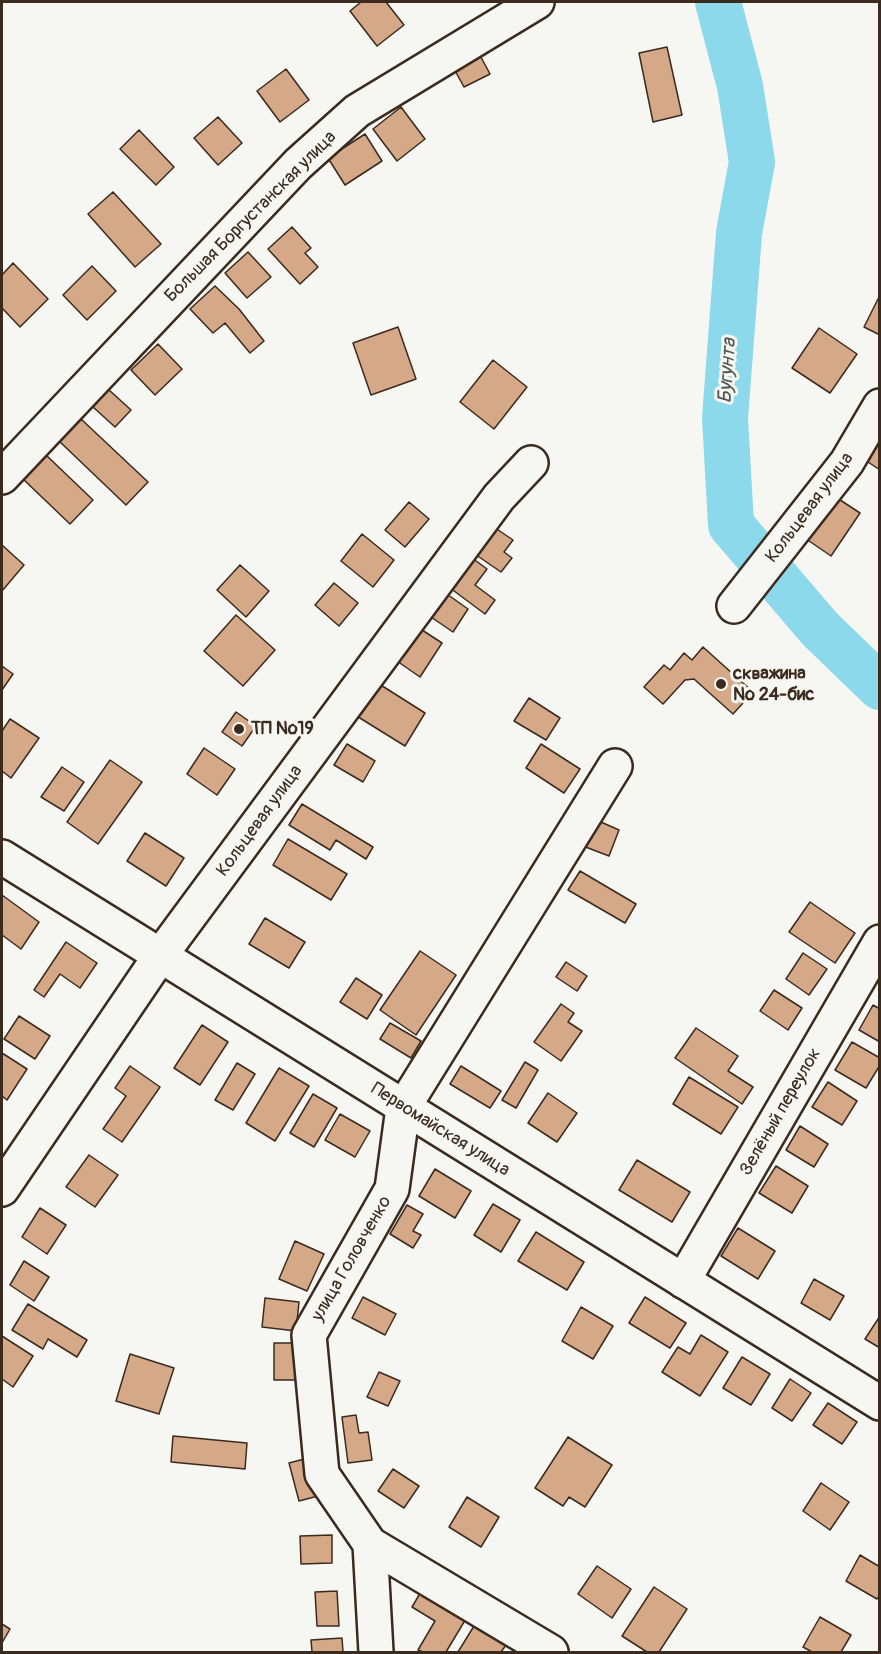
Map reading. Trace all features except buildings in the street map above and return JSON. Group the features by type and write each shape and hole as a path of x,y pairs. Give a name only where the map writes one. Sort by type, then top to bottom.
{"street":[{"name":"Большая Боргустанская улица","path":"2,477 298,164 357,111 537,2"},
{"name":"Кольцевая улица","path":"735,606 847,462 879,406"},
{"name":"Кольцевая улица","path":"2,1189 160,956 499,497 531,463"},
{"name":"улица Головченко","path":"370,1544 321,1474 309,1335 392,1189 403,1108 615,766"},
{"name":"Первомайская улица","path":"2,857 879,1403"},
{"name":"Зелёный переулок","path":"683,1281 879,942"},
{"path":"370,1544 376,1653"},
{"path":"370,1544 551,1653"}],"waterway":[{"name":"Бугунта","path":"718,2 740,86 752,162 739,233 725,418 731,525 820,629 880,687"}],"place":[{"name":"скважина № 24-бис","path":"721,684"},
{"name":"ТП №19","path":"239,729"}]}
